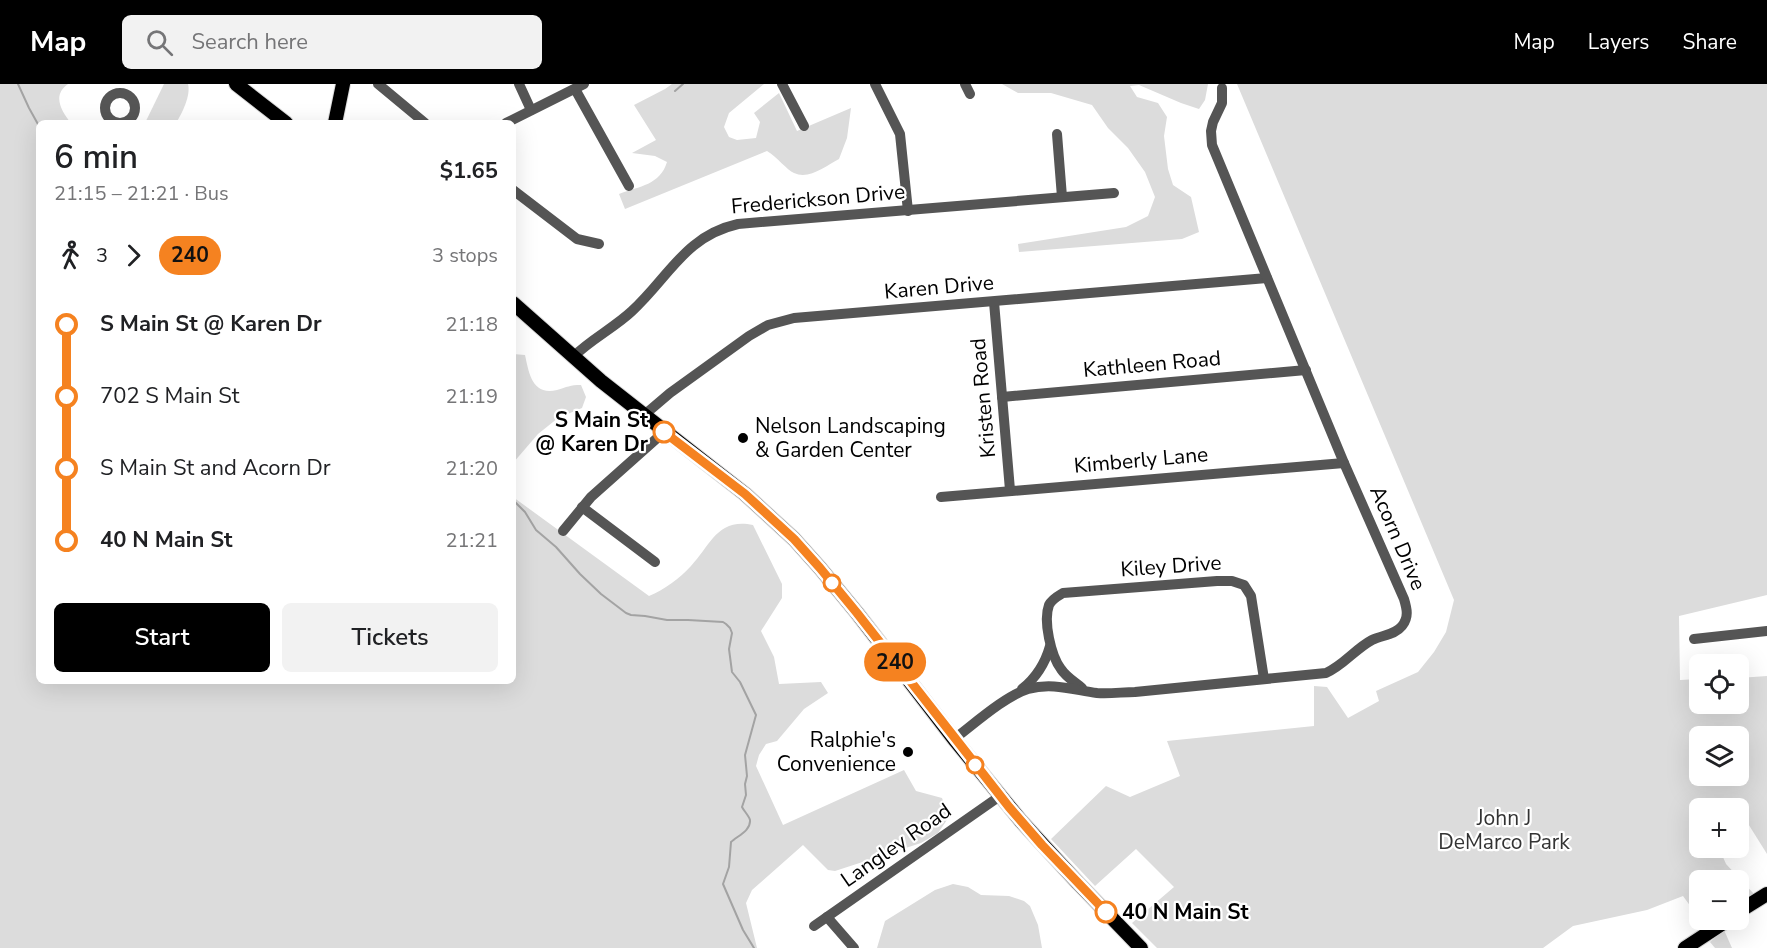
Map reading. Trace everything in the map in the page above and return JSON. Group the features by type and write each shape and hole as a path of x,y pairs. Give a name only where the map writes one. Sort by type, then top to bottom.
{"main road":[{"path":"236,84 282,120"},
{"path":"336,120 343,84"},
{"path":"516,306 643,416 745,494 794,539 857,613 1000,796 1050,853 1142,948"},
{"path":"1749,905 1767,894"},
{"path":"1685,948 1713,930"}],"street":[{"path":"131,98 134,84"},
{"path":"378,84 421,120"},
{"path":"519,84 531,110"},
{"path":"782,84 804,126"},
{"path":"875,84 900,134 908,211"},
{"path":"512,120 579,86 629,186"},
{"name":"Acorn Drive","path":"954,739 1015,695 1028,689 1049,686 1104,693 1135,692 1326,673 1345,662 1370,641 1400,628 1406,620 1407,609 1404,599 1344,463 1212,145 1212,122 1222,103 1222,88"},
{"path":"1057,134 1062,197"},
{"path":"516,192 577,239 599,244"},
{"name":"Frederickson Drive","path":"573,357 634,309 694,244 722,228 738,224 1114,193"},
{"name":"Karen Drive","path":"643,416 670,393 749,336 780,321 1267,278"},
{"name":"Kristen Road","path":"994,302 1010,490"},
{"name":"Kathleen Road","path":"1002,397 1306,370"},
{"path":"563,531 595,493 664,432"},
{"name":"Kimberly Lane","path":"941,497 1344,463"},
{"path":"582,507 655,562"},
{"name":"Kiley Drive","path":"1086,690 1061,670 1054,659 1050,645 1047,617 1050,604 1063,593 1232,581 1244,585 1251,596 1264,679"},
{"path":"1694,639 1767,631"},
{"name":"Kiley Drive","path":"1015,695 1036,677 1046,662 1050,645"},
{"name":"Langley Road","path":"814,926 1000,796"},
{"path":"827,917 854,948"}],"green space":[{"path":"0,84 68,84 63,88 59,98 61,108 69,120 36,120 36,684 516,684 516,499 649,596 682,575 723,529 741,524 753,525 782,584 782,598 761,631 774,657 779,684 821,682 828,693 804,709 777,741 766,744 759,755 756,766 783,825 904,770 916,791 942,798 949,817 938,833 921,843 835,871 828,870 803,845 752,890 746,903 757,948 0,948"},
{"path":"164,84 188,84 187,99 178,120 146,120"},
{"path":"672,84 764,84 729,113 724,127 729,137 737,140 756,138 760,122 754,113 779,93 797,131 851,108 847,138 839,159 806,175 794,173 767,151 625,209 619,194 648,184 660,176 667,162 655,156 632,153 656,140 634,105"},
{"path":"1002,84 1208,84 1205,100 1199,109 1139,85 1130,86 1137,97 1158,103 1167,117 1164,136 1168,169 1173,185 1191,197 1199,232 1182,239 1019,252 1018,244 1126,227 1148,216 1155,197 1145,172 1092,105 1051,93 1018,93"},
{"name":"John J DeMarco Park","path":"1237,84 1767,84 1767,595 1679,616 1680,680 1689,680 1689,714 1749,714 1749,677 1767,676 1767,854 1749,825 1749,798 1689,798 1689,858 1723,858 1732,870 1689,870 1689,904 1683,896 1647,910 1573,926 1543,948 1157,948 1132,923 1174,887 1136,849 1095,886 1051,839 1106,786 1130,797 1180,776 1167,741 1314,726 1314,686 1327,687 1348,718 1379,701 1376,691 1418,672 1446,632 1454,600"},
{"path":"516,354 525,355 530,376 542,390 557,390 581,385 586,397 582,408 558,418 538,434 516,460"},
{"path":"953,884 968,887 981,895 1009,896 1024,901 1030,906 1038,925 1042,948 877,948 885,921 935,890"},
{"path":"1724,930 1732,948 1715,948 1710,942"}],"waterway":[{"path":"18,84 36,121"},
{"path":"675,91 683,84"},
{"path":"516,503 525,512 536,530 556,547 601,594 626,613 667,620 723,622 730,628 732,633 729,649 732,672 740,682 756,715 745,755 746,795 742,807 750,824 731,842 729,867 723,884 743,930 754,948"}],"bus line":[{"name":"240","path":"664,432 745,494 794,539 857,613 1009,807 1106,912"}],"place":[{"name":"S Main St @ Karen Dr","path":"664,432"},
{"name":"Nelson Landscaping & Garden Center","path":"743,438"},
{"name":"Ralphie's Convenience","path":"908,752"},
{"name":"40 N Main St","path":"1106,912"}]}
